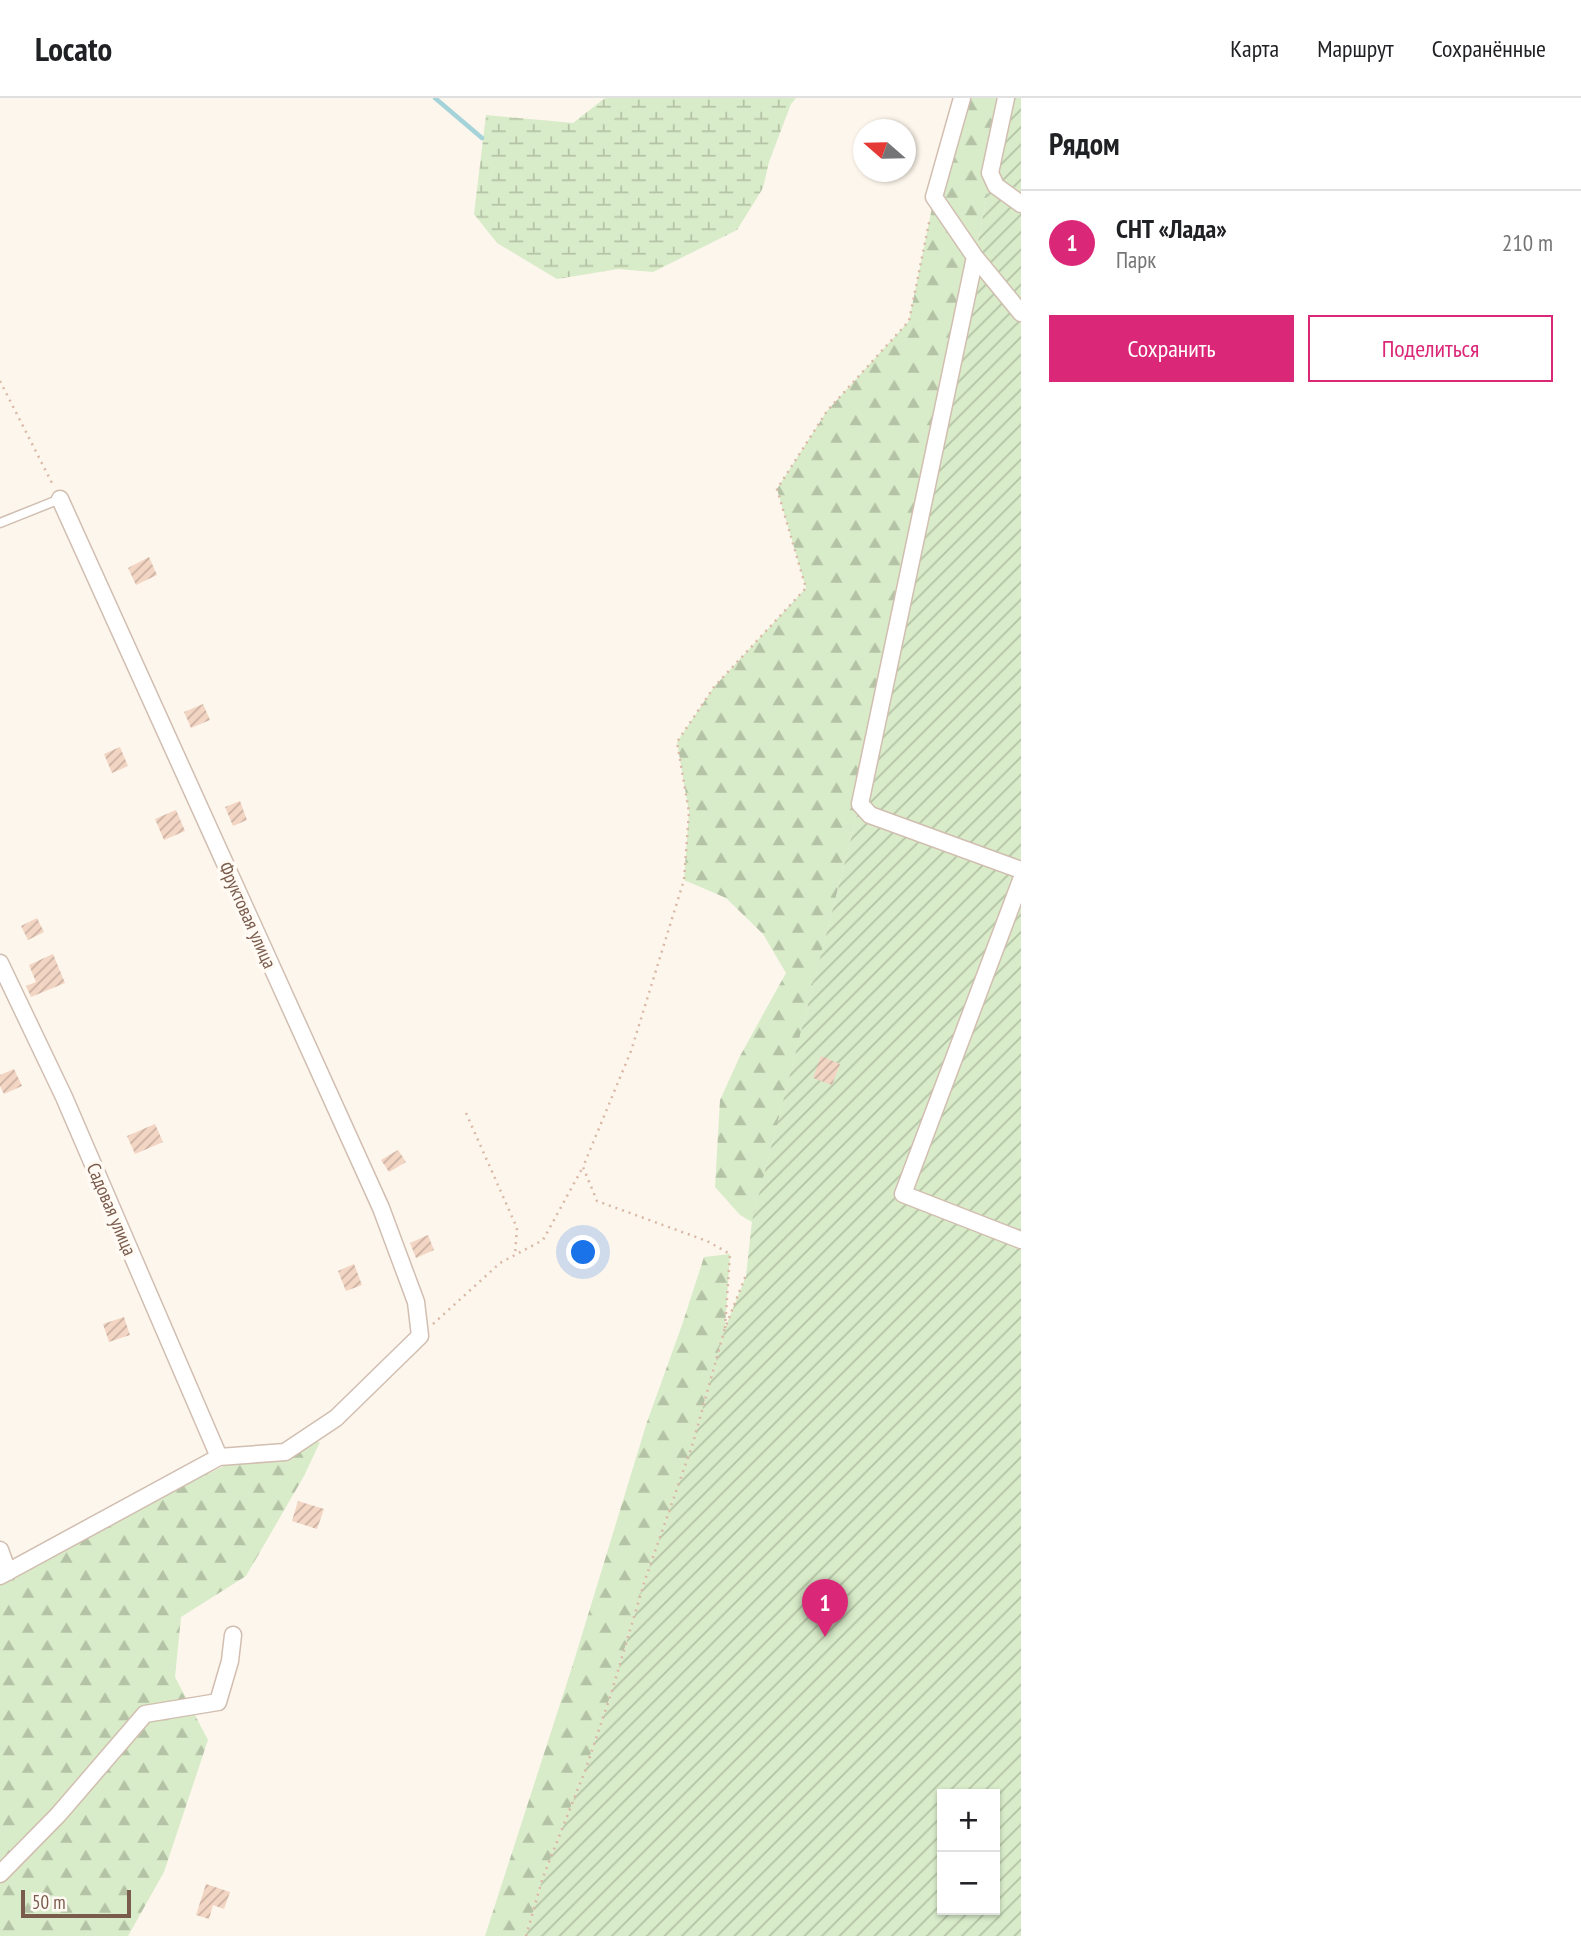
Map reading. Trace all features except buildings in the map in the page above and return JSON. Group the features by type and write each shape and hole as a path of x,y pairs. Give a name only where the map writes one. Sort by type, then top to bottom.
{"street":[{"path":"962,98 934,198 975,257 1021,313"},
{"path":"1006,98 990,173 996,186 1021,205"},
{"path":"975,257 860,804 870,815 1021,870"},
{"name":"Фруктовая улица","path":"61,499 381,1208 416,1302 420,1336"},
{"path":"1021,880 903,1194 1021,1240"},
{"name":"Садовая улица","path":"0,963 65,1097 219,1457"},
{"path":"0,1550 4,1574 219,1457 285,1452 336,1418 420,1336"},
{"path":"0,1874 58,1815 145,1714 218,1702 230,1661 233,1635"}],"lane":[{"path":"0,523 61,499"}],"path":[{"path":"420,1336 500,1263 543,1240 583,1167 631,1051 684,880 689,812 677,742 714,687 806,588 777,489 827,411 909,321 934,198"},
{"path":"0,381 61,499"},
{"path":"466,1113 517,1228 515,1255"},
{"path":"583,1167 597,1202 707,1241 730,1254 725,1328"},
{"path":"526,1936 542,1877 585,1771 611,1694 645,1580 693,1443 725,1328 746,1276"}],"green space":[{"path":"605,98 796,98 791,104 769,162 763,188 737,230 653,272 618,269 557,279 497,243 474,214 486,115 573,123"},
{"path":"962,98 1006,98 860,804 752,1222 740,1215 715,1187 720,1100 740,1056 786,973 763,934 726,898 684,880 689,812 677,742 714,687 806,588 777,489 827,411 909,321 934,198"},
{"path":"1006,98 1021,98 1021,1936 526,1936 543,1877 585,1771 611,1694 645,1580 693,1443 725,1328 746,1276 752,1221 860,804"},
{"path":"730,1254 725,1328 693,1443 645,1580 585,1771 543,1877 526,1936 485,1936 573,1664 647,1422 704,1257"},
{"path":"320,1442 304,1476 246,1576 181,1617 175,1677 208,1740 164,1872 128,1936 0,1936 0,1573 266,1446"}],"waterway":[{"path":"435,98 482,138"}],"place":[{"name":"СНТ «Лада»","path":"825,1637"}]}
